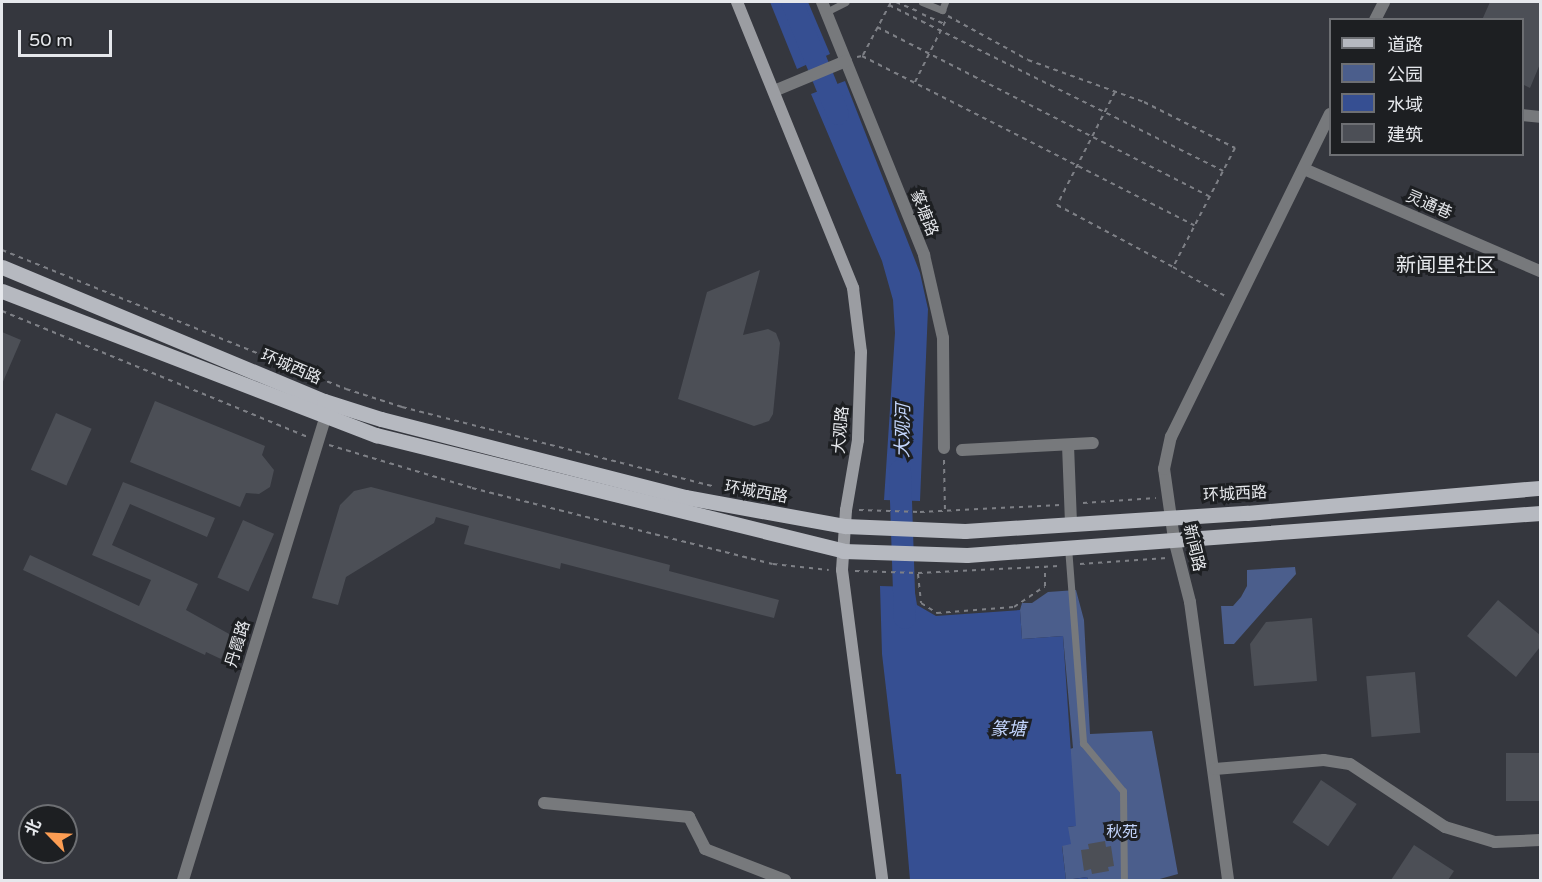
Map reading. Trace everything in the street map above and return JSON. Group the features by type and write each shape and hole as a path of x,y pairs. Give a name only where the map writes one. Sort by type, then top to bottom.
{"main road":[{"name":"大观路","path":"737,2 853,288 861,363 858,440 846,510 843,551 844,593 882,880"},
{"name":"环城西路","path":"2,267 324,401 381,419 685,497 845,526 919,532 1170,515 1247,513 1540,488"},
{"name":"环城西路","path":"2,291 326,417 509,471 843,551 918,556 1540,513"}],"street":[{"path":"1376,18 1383,2"},
{"name":"篆塘路","path":"824,7 924,255 943,338 944,448"},
{"path":"774,91 846,61"},
{"path":"1524,115 1540,117"},
{"name":"新闻路","path":"1228,880 1215,769 1190,602 1174,539 1164,469 1171,437 1329,116"},
{"name":"灵通巷","path":"1304,169 1540,271"},
{"name":"丹霞路","path":"183,880 326,417"},
{"path":"962,450 1093,443"},
{"path":"1068,445 1071,523"},
{"path":"1215,769 1324,760 1350,764 1461,833 1495,842 1540,840"},
{"path":"544,803 689,817 705,849 785,880"}],"lane":[{"path":"824,7 846,2"},
{"path":"922,2 942,10 945,2"},
{"path":"1068,547 1083,742 1123,791 1124,880"}],"path":[{"path":"862,56 890,3 1223,171"},
{"path":"915,82 948,16 1028,60 1116,91 1235,148 1173,267"},
{"path":"877,27 1210,196"},
{"path":"846,61 862,56 1194,225"},
{"path":"1116,91 1057,205 1238,302"},
{"path":"2,250 346,389 434,416 716,487"},
{"path":"944,448 945,511"},
{"path":"846,510 945,511 1168,496"},
{"path":"881,572 918,573 1179,558"},
{"path":"918,573 921,603 937,613 1014,607 1045,586 1045,567"}],"green space":[{"path":"1295,567 1296,574 1234,644 1224,644 1221,606 1233,606 1241,597 1247,586 1247,570"},
{"name":"秋苑","path":"1076,590 1084,620 1090,734 1152,731 1178,874 1156,880 1088,880 1087,877 1066,880 1062,845 1068,827 1075,826 1070,749 1073,748 1063,636 1022,639 1020,610 1022,603 1032,603 1048,592"}],"water":[{"path":"770,2 808,2 830,54 797,69"},
{"path":"845,81 920,273 928,309 920,501 884,500 895,333 893,300 882,261 811,94"},
{"name":"篆塘","path":"880,586 914,587 917,605 936,616 1020,610 1022,639 1063,636 1076,826 1068,827 1071,844 1062,846 1066,880 910,880 901,774 896,774 882,654"},
{"path":"1087,877 1088,880 1066,880"}],"building":[{"path":"1490,2 1540,2 1540,64 1530,88 1524,85 1524,18 1483,18"},
{"path":"760,270 743,335 768,329 776,333 780,343 773,414 769,421 754,426 678,399 707,292"},
{"path":"2,332 21,340 2,384"},
{"path":"155,401 265,446 262,455 274,470 270,487 259,494 246,493 240,507 130,462"},
{"path":"56,413 92,429 66,486 31,470"},
{"path":"123,482 215,518 207,537 130,504 112,545 198,584 186,610 231,635 221,659 206,652 205,655 23,570 30,555 139,606 151,580 92,555"},
{"path":"371,487 670,565 669,571 779,600 774,618 561,563 560,569 464,544 469,526 436,517 434,523 346,577 338,605 312,598 340,505 354,491"},
{"path":"243,520 274,534 248,591 217,578"},
{"path":"1498,600 1540,635 1540,647 1516,677 1467,636"},
{"path":"1312,618 1317,681 1254,686 1250,644 1266,622"},
{"path":"1415,672 1420,733 1372,737 1366,676"},
{"path":"1506,753 1540,753 1540,801 1506,801"},
{"path":"1321,780 1357,804 1328,846 1292,822"},
{"path":"1105,841 1106,847 1111,846 1114,866 1108,867 1109,871 1092,874 1091,869 1084,871 1081,850 1089,849 1088,844"},
{"path":"1414,845 1454,871 1448,880 1391,880"}],"waterway":[{"name":"大观河","path":"792,2 838,114"},
{"name":"大观河","path":"900,471 905,618"}],"district":[{"name":"新闻里社区","path":"1446,266"}]}
